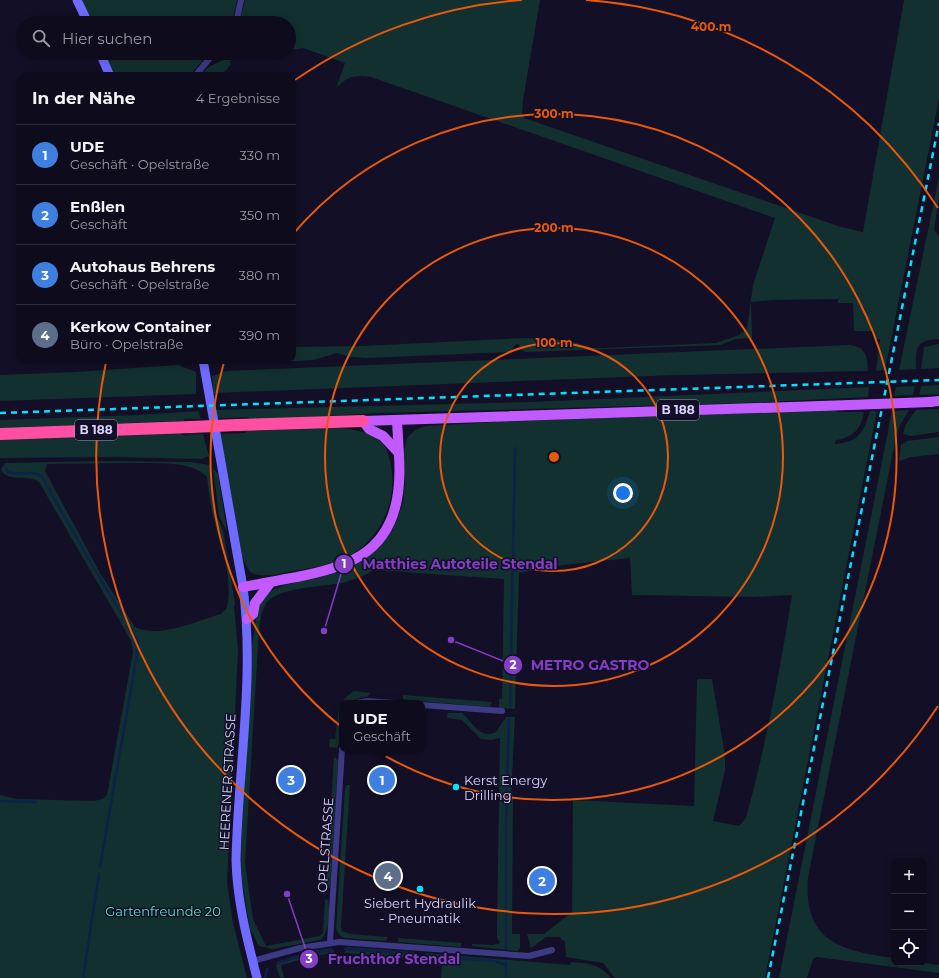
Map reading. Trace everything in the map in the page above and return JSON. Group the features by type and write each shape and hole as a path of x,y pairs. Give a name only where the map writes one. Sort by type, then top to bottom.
{"highway":[{"name":"B 188","path":"0,434 363,421"}],"main road":[{"path":"77,0 85,16"},
{"path":"103,60 108,72"},
{"name":"HEERENER STRASSE","path":"204,364 243,586 247,619 247,669 236,860 240,902 257,978"},
{"name":"B 188","path":"363,421 935,402"},
{"path":"243,586 271,582 341,566 356,559 371,547 388,526 396,507 399,481 397,420"},
{"path":"363,421 369,429 383,436 398,452"},
{"path":"247,619 253,614 255,603 271,582"}],"street":[{"path":"238,16 242,0"},
{"path":"198,72 208,60"},
{"path":"425,705 502,711"},
{"name":"OPELSTRASSE","path":"330,942 342,752"},
{"path":"253,961 300,948 330,942 350,942 529,956 552,950"}],"green space":[{"path":"80,0 237,0 234,16 88,16"},
{"path":"245,0 540,0 523,100 522,114 524,118 841,227 863,232 904,0 939,0 939,99 885,370 876,371 880,339 874,339 874,331 854,331 853,303 838,303 838,299 773,300 751,302 752,338 736,339 720,345 526,352 521,350 519,344 516,344 510,352 368,358 351,357 337,353 313,360 296,361 296,347 363,346 525,338 567,340 592,348 716,343 739,335 747,329 753,285 775,218 371,77 351,77 336,88 345,63 303,48 296,49 296,16 241,16"},
{"path":"107,60 203,60 192,72 111,72"},
{"path":"223,60 233,60 230,61 231,64 225,72 203,72 209,67"},
{"path":"939,177 939,196 934,230 939,236 939,339 925,341 918,346 916,369 899,370"},
{"path":"939,344 939,368 921,369 924,347"},
{"path":"850,345 856,346 863,350 867,361 868,371 677,375 213,393 212,376 226,371"},
{"path":"178,365 196,372 196,394 0,401 0,375 75,372"},
{"path":"939,385 939,394 919,395 921,386"},
{"path":"915,386 913,395 894,396 896,387"},
{"path":"869,387 868,397 744,403 379,413 250,420 248,417 217,418 215,410 531,402"},
{"path":"939,409 939,432 911,436 903,434 906,424 916,410"},
{"path":"836,410 837,412 864,412 859,428 848,437 836,440 835,444 850,441 859,435 865,425 870,411 877,411 765,978 615,978 603,963 566,957 565,942 559,937 546,937 531,948 527,934 544,934 572,912 573,800 694,806 697,679 712,679 725,755 725,771 713,821 739,826 746,818 753,791 772,708 792,595 755,597 632,595 630,558 564,565 519,573 515,709 499,708 499,699 502,699 504,579 374,570 346,582 288,591 270,599 263,610 259,630 245,863 253,919 266,946 320,936 323,933 325,899 328,900 329,915 326,932 320,940 272,949 259,946 250,929 240,868 251,652 258,606 268,592 285,585 347,570 370,555 379,547 393,529 403,504 405,484 404,452 407,438 415,430 426,426 515,421"},
{"path":"909,410 899,427 896,437 808,877 808,899 812,916 819,929 829,939 842,946 857,951 891,958 891,966 927,966 927,963 939,965 939,973 817,957 813,959 807,978 779,978 892,411"},
{"path":"198,411 201,419 184,419 184,421 0,428 0,420 138,415"},
{"path":"336,427 359,431 376,437 382,442 386,450 390,460 392,487 386,514 379,527 361,548 336,562 271,575 252,573 242,555 219,434 246,433 246,431"},
{"path":"181,433 182,435 203,434 209,456 201,459 115,457 0,458 0,439"},
{"path":"939,437 939,454 911,457 899,461 901,445 907,441"},
{"name":"Gartenfreunde 20","path":"102,461 191,462 210,465 215,513 223,530 235,604 238,650 227,883 233,923 247,978 0,978 0,795 17,799 94,801 103,799 107,795 133,652 131,641 125,630 39,482 29,478 8,476 1,469 5,463","holes":["142,463 183,465 192,468 207,477 213,515 228,574 229,586 227,608 221,614 178,628 166,630 155,631 135,627 100,573 45,471 47,464"]},
{"path":"213,468 218,474 227,532 219,516"},
{"path":"354,691 370,693 367,697 354,700 344,700"},
{"path":"403,695 492,702 490,707 403,699"},
{"path":"339,706 339,745 337,748 329,747 330,739 335,739"},
{"path":"448,713 462,713 477,729 485,734 496,732 506,717 515,717 511,795 513,796 512,934 520,934 520,948 518,951 472,946 472,944 493,945 500,943 497,937 497,927 500,738 491,740 481,739 462,720 447,718"},
{"path":"334,757 338,760 330,887 326,890"},
{"path":"347,785 350,785 341,927 342,931 350,934 388,937 386,941 345,938 340,936 336,929 345,788"},
{"path":"398,938 462,943 460,947 398,942"},
{"path":"347,947 414,952 415,955 425,956 426,953 570,965 571,962 583,963 598,967 607,973 611,978 441,978 442,961 429,959 429,957 426,957 426,959 344,953"},
{"path":"332,948 335,953 319,955 281,965 284,978 280,978 276,966 278,962 306,952"}],"waterway":[{"path":"510,707 515,448"},
{"path":"6,468 8,472 34,473 42,477 102,582 124,617"},
{"path":"100,867 138,649 137,640 130,627"},
{"path":"506,949 506,823 509,719"},
{"path":"0,801 36,802"},
{"path":"83,978 99,874"},
{"path":"345,949 414,954"},
{"path":"278,963 306,954 332,950"},
{"path":"426,956 494,961 506,965"},
{"path":"506,962 506,978"},
{"path":"265,978 267,969"}],"railway":[{"path":"768,978 939,123"},
{"path":"0,413 939,380"}],"place":[{"name":"Matthies Autoteile Stendal","path":"324,631"},
{"name":"METRO GASTRO","path":"451,640"},
{"name":"Autohaus Behrens","path":"291,780"},
{"name":"UDE","path":"382,780"},
{"name":"Kerst Energy Drilling","path":"456,787"},
{"name":"Kerkow Container","path":"388,876"},
{"name":"Enßlen","path":"542,881"},
{"name":"Siebert Hydraulik - Pneumatik","path":"420,889"},
{"name":"Fruchthof Stendal","path":"287,894"}]}
